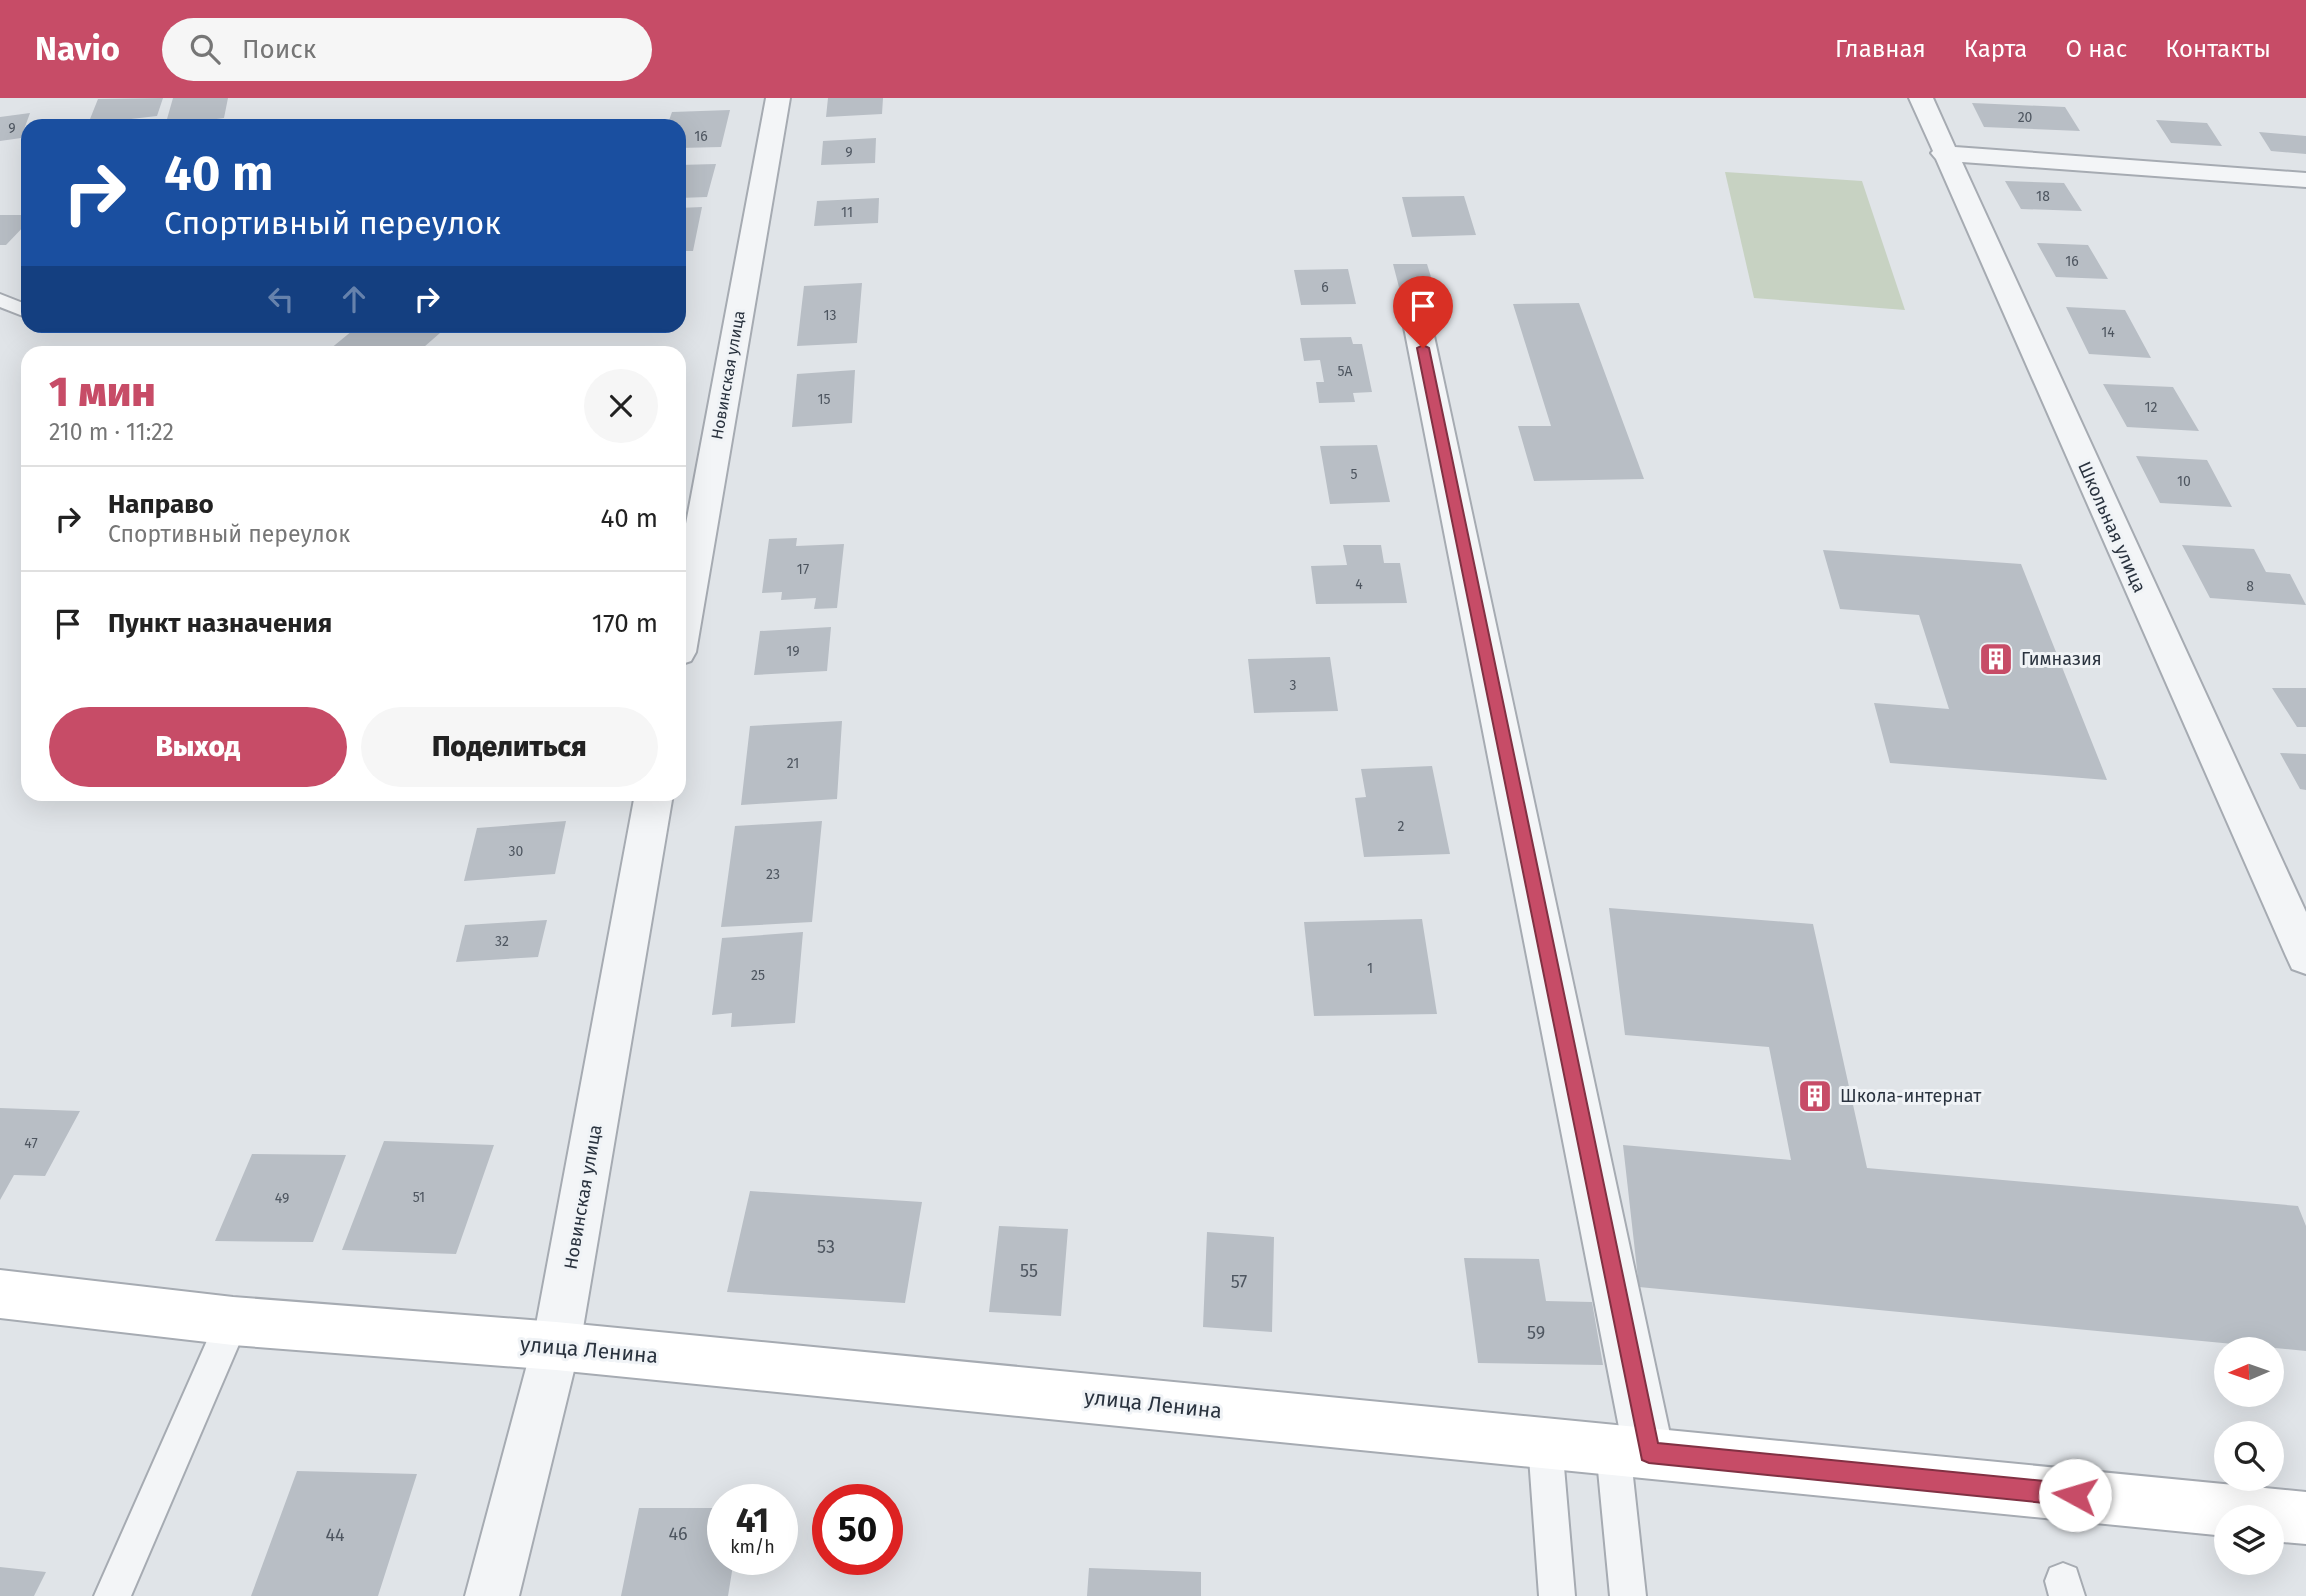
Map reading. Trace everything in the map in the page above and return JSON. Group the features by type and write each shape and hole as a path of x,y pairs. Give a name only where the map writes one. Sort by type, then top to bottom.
{"main road":[{"name":"улица Ленина","path":"0,1294 233,1321 556,1346 2306,1518"}],"street":[{"name":"Новинская улица","path":"686,613 778,98"},
{"name":"Школьная улица","path":"1920,98 2306,956"},
{"path":"1943,153 2306,180"},
{"path":"1417,321 1631,1451"},
{"name":"Новинская улица","path":"492,1596 556,1346 653,801"}],"lane":[{"path":"0,300 21,309"},
{"path":"112,1596 233,1321"},
{"path":"1545,1443 1557,1596"},
{"path":"1628,1596 1631,1451"}],"green space":[{"path":"1725,172 1862,181 1905,310 1754,298"}],"building":[{"path":"163,98 157,116 90,119 98,99"},
{"path":"173,98 228,98 224,118 167,119"},
{"path":"828,98 883,98 882,114 826,117"},
{"path":"1972,103 2065,107 2080,131 1984,127"},
{"path":"730,110 721,147 686,148 686,119 670,119 672,112"},
{"path":"30,113 28,119 21,119 21,138 0,141 0,117"},
{"path":"2156,120 2207,123 2222,146 2171,143"},
{"path":"2259,132 2306,136 2306,154 2271,151"},
{"path":"876,138 875,163 821,165 823,141"},
{"path":"716,164 707,197 686,198 686,165"},
{"path":"2005,181 2064,183 2082,211 2021,209"},
{"path":"1464,196 1476,235 1412,237 1402,197"},
{"path":"879,198 878,223 814,226 817,201"},
{"path":"702,207 693,251 686,251 686,208"},
{"path":"0,215 21,215 21,229 6,245 0,245"},
{"path":"2037,243 2088,245 2108,279 2056,277"},
{"path":"1393,264 1427,264 1435,290 1400,291"},
{"path":"1348,269 1356,304 1301,305 1294,270"},
{"path":"862,283 857,343 797,346 804,286"},
{"path":"1579,303 1644,479 1534,481 1518,426 1551,426 1513,304"},
{"path":"2066,307 2125,310 2151,358 2089,354"},
{"path":"350,333 440,333 425,346 334,346"},
{"path":"1351,337 1353,344 1362,344 1372,392 1353,393 1355,402 1319,403 1316,382 1324,382 1320,360 1304,361 1300,338"},
{"path":"855,370 852,423 792,427 797,374"},
{"path":"2103,384 2173,387 2199,431 2127,427"},
{"path":"1377,445 1390,502 1330,504 1320,446"},
{"path":"2136,456 2207,460 2232,507 2160,503"},
{"path":"797,538 796,546 844,544 837,608 814,609 816,598 781,600 782,592 762,593 769,539"},
{"path":"1343,545 1381,545 1384,563 1400,563 1407,603 1316,604 1311,566 1347,565"},
{"path":"2182,545 2254,549 2266,572 2290,574 2306,605 2210,598"},
{"name":"Гимназия","path":"1823,550 2021,564 2107,780 1890,763 1874,703 1949,709 1919,615 1840,609"},
{"path":"831,627 827,671 754,675 760,631"},
{"path":"1330,657 1338,711 1254,713 1248,659"},
{"path":"2272,688 2306,688 2306,727 2297,727"},
{"path":"842,721 837,799 741,805 750,726"},
{"path":"2280,753 2306,754 2306,790 2300,789"},
{"path":"1432,766 1450,854 1364,857 1355,798 1366,797 1361,769"},
{"path":"566,821 555,874 464,881 477,828"},
{"path":"822,821 812,922 721,927 735,826"},
{"name":"Школа-интернат","path":"1609,908 1813,924 1867,1168 2298,1206 2306,1226 2306,1351 2284,1349 2284,1337 2214,1337 2214,1342 1639,1287 1623,1145 1791,1160 1769,1047 1625,1035"},
{"path":"1422,919 1437,1014 1314,1016 1304,922"},
{"path":"547,920 538,957 456,962 465,925"},
{"path":"803,932 795,1023 731,1027 732,1013 712,1015 722,938"},
{"path":"0,1108 80,1111 45,1176 14,1175 0,1200"},
{"path":"384,1141 494,1145 456,1254 342,1250"},
{"path":"252,1154 346,1155 313,1242 215,1241"},
{"path":"750,1191 922,1202 905,1303 727,1292"},
{"path":"999,1226 1068,1229 1061,1316 989,1312"},
{"path":"1207,1232 1274,1237 1272,1332 1203,1327"},
{"path":"1464,1258 1539,1259 1546,1301 1592,1302 1603,1365 1478,1363"},
{"path":"297,1471 417,1474 378,1596 251,1596"},
{"path":"639,1508 707,1508 707,1575 731,1575 728,1596 621,1596"},
{"path":"0,1567 46,1572 34,1596 0,1596"},
{"path":"1089,1568 1201,1572 1201,1596 1087,1596"}],"place":[{"name":"Гимназия","path":"1996,659"},
{"name":"Школа-интернат","path":"1815,1096"}],"route":[{"path":"1423,348 1649,1452 2075,1495"}]}
